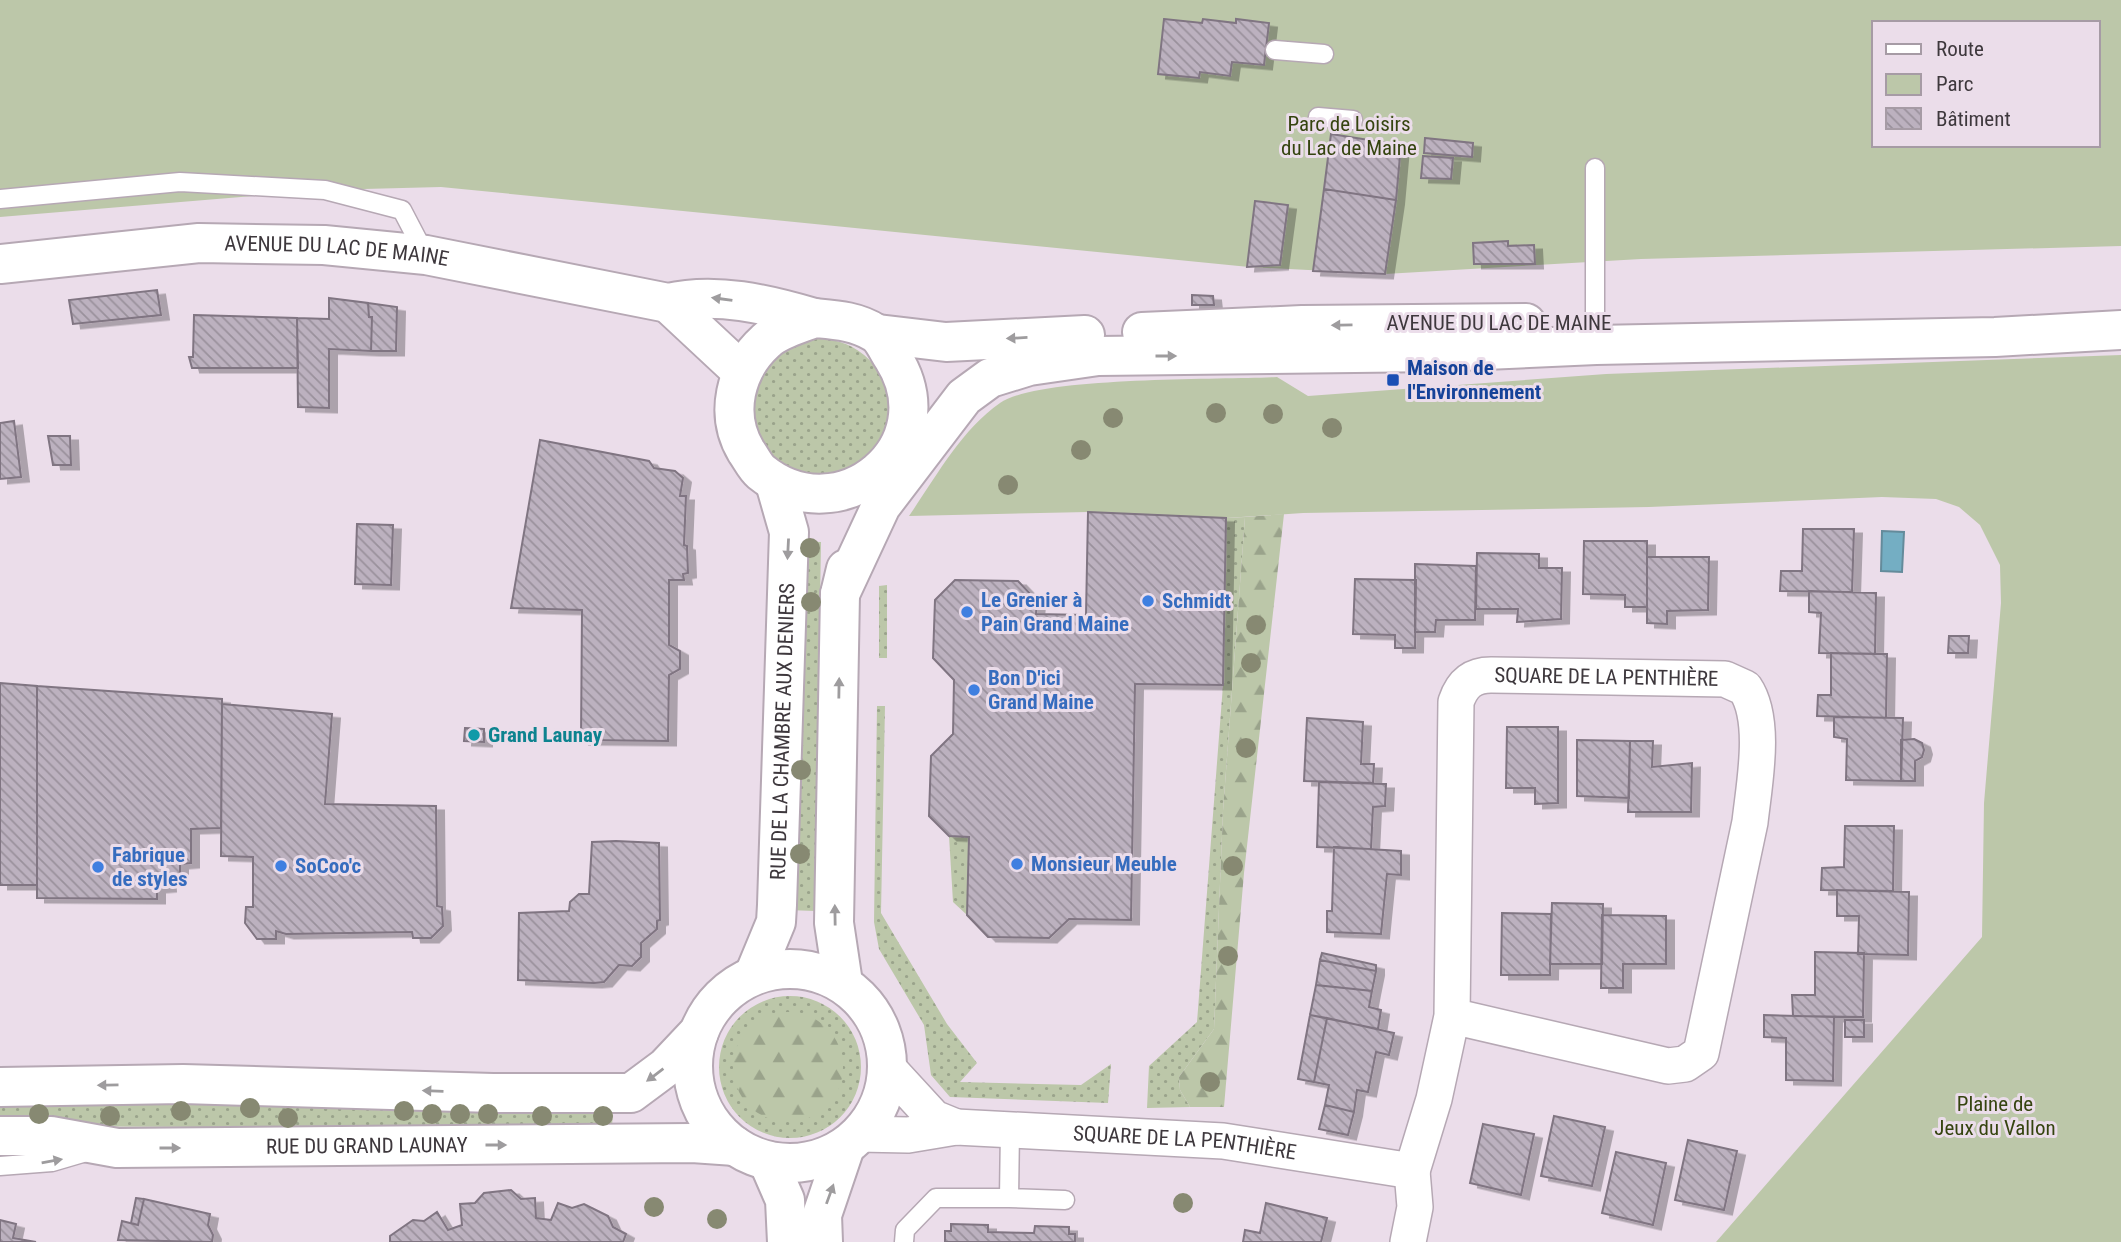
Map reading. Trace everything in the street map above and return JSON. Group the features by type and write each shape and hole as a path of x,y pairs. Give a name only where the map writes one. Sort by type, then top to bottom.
{"street":[{"name":"AVENUE DU LAC DE MAINE","path":"0,264 199,243 324,245 426,255 668,303 697,296 777,307 814,318"},
{"path":"668,303 742,372"},
{"name":"AVENUE DU LAC DE MAINE","path":"878,334 946,342 1302,325 1595,323 2121,310"},
{"path":"843,983 834,923 841,594 878,473 905,433 909,408 902,373 878,334 848,321 814,318 767,339 742,372 733,406 740,439 758,470 775,483 797,493 826,494 878,473 929,443"},
{"name":"AVENUE DU LAC DE MAINE","path":"929,443 964,397 990,378 1050,361 1098,356 1414,353 1596,345 1995,337 2121,330"},
{"path":"841,594 881,506 929,443"},
{"name":"RUE DE LA CHAMBRE AUX DENIERS","path":"754,975 776,922 789,532 775,483"},
{"name":"SQUARE DE LA PENTHIÈRE","path":"1408,1242 1415,1207 1412,1171 1434,1099 1452,1016 1457,702 1464,685 1481,675 1504,675 1725,679 1745,688 1755,709 1756,748 1752,798 1701,1053 1685,1065 1668,1066 1452,1016"},
{"path":"0,1087 183,1083 631,1093 666,1068 699,1032 712,1008 730,989 754,975 799,968 843,983 867,1006 883,1035 888,1068 881,1101 852,1140 822,1215 823,1242"},
{"path":"699,1032 693,1063 698,1095 712,1124 751,1153 785,1200 786,1242"},
{"name":"SQUARE DE LA PENTHIÈRE","path":"888,1068 934,1118 956,1127"},
{"name":"SQUARE DE LA PENTHIÈRE","path":"852,1140 956,1127 1010,1129 1223,1141 1412,1171"},
{"name":"RUE DU GRAND LAUNAY","path":"0,1136 51,1136 102,1147 691,1143 751,1153"},
{"path":"751,1153 794,1163 821,1158 852,1140"}],"lane":[{"path":"1275,50 1325,54"},
{"path":"1318,117 1353,120"},
{"path":"1595,168 1595,323"},
{"path":"0,199 180,182 325,190 402,210 426,255"},
{"path":"1009,1198 1010,1129"},
{"path":"0,1166 52,1162 102,1147"},
{"path":"904,1242 905,1230 936,1198 1065,1200"}],"green space":[{"name":"Parc de Loisirs du Lac de Maine","path":"0,0 2121,0 2121,246 1641,259 1385,274 1249,267 441,187 325,190 0,217"},
{"path":"820,339 846,344 869,359 884,382 889,408 884,434 869,457 846,472 820,477 794,472 771,457 756,434 751,408 756,382 771,359 794,344"},
{"name":"Plaine de Jeux du Vallon","path":"2121,355 2121,1242 1716,1242 1982,937 1984,803 2001,603 2000,565 1980,525 1959,507 1936,499 1882,497 1649,507 1303,513 1226,518 1088,512 909,516 961,440 986,414 1000,403 1021,394 1052,388 1132,381 1277,377 1308,396 1606,374"},
{"path":"1284,514 1244,873 1224,1107 1190,1107 1180,1090 1179,1077 1214,1029 1223,811 1245,517"},
{"path":"1245,517 1223,811 1214,1029 1179,1077 1180,1090 1190,1107 1147,1108 1149,1066 1197,1022 1223,685 1226,518"},
{"path":"794,541 821,542 815,911 787,910"},
{"path":"887,585 887,658 879,658 879,586"},
{"path":"877,706 885,706 881,913 947,1024 977,1063 960,1082 1081,1085 1111,1064 1108,1103 950,1097 931,1075 924,1025 879,949 874,922"},
{"path":"949,836 969,837 967,915 953,902"},
{"path":"790,996 817,1002 840,1017 855,1040 861,1067 855,1094 840,1117 817,1132 790,1138 763,1132 740,1117 725,1094 719,1067 725,1040 740,1017 763,1002"},
{"path":"788,1012 809,1017 827,1028 838,1046 843,1067 838,1088 827,1106 809,1117 788,1122 767,1117 749,1106 738,1088 733,1067 738,1046 749,1028 767,1017"},
{"path":"0,1105 613,1107 612,1129 0,1126"}],"water":[{"path":"1882,531 1904,532 1902,572 1881,571"}],"building":[{"path":"1164,19 1202,23 1203,19 1236,23 1236,19 1269,23 1264,65 1232,62 1230,76 1200,72 1199,78 1158,74"},
{"path":"1331,134 1401,145 1396,200 1324,189"},
{"path":"1425,138 1473,143 1472,157 1424,153"},
{"path":"1423,156 1453,158 1451,179 1421,178"},
{"path":"1324,189 1396,200 1385,274 1313,271"},
{"path":"1255,201 1288,205 1280,265 1247,267"},
{"path":"1508,241 1508,246 1534,245 1535,264 1474,264 1473,243"},
{"path":"157,290 161,315 73,324 69,300"},
{"path":"1192,295 1213,296 1214,305 1192,305"},
{"path":"329,298 368,303 369,317 372,317 371,351 329,349 329,408 298,407 297,318 329,319"},
{"path":"368,303 397,307 396,351 371,351 372,317 369,317"},
{"path":"194,315 297,318 298,368 192,368 189,357 193,357"},
{"path":"14,421 21,477 0,479 0,423"},
{"path":"48,436 70,436 71,465 53,465"},
{"path":"540,440 649,461 654,468 675,471 683,478 680,496 686,496 684,545 687,546 688,573 683,574 684,580 669,580 669,645 680,651 680,669 669,675 668,741 581,740 582,610 511,608"},
{"path":"1088,512 1226,518 1223,685 1135,684 1131,920 1069,919 1049,938 988,937 967,915 969,837 949,836 929,816 931,756 953,734 954,680 933,658 935,600 955,580 1018,581 1037,601 1036,614 1086,615"},
{"path":"357,524 393,525 391,585 355,584"},
{"path":"1803,529 1854,529 1852,592 1780,591 1781,571 1802,571"},
{"path":"1584,541 1647,541 1647,607 1625,607 1625,595 1583,594"},
{"path":"1477,553 1539,554 1539,568 1562,568 1561,619 1517,622 1518,609 1476,609"},
{"path":"1647,557 1709,557 1708,610 1667,611 1667,624 1647,623"},
{"path":"1415,564 1476,566 1475,620 1436,620 1435,632 1415,632"},
{"path":"1355,579 1416,580 1415,648 1395,648 1395,635 1353,634"},
{"path":"1809,591 1876,593 1875,654 1819,653 1821,613 1809,612"},
{"path":"1949,636 1969,636 1968,653 1948,653"},
{"path":"1831,653 1887,654 1886,718 1817,716 1818,695 1831,695"},
{"path":"0,683 37,686 37,885 0,885"},
{"path":"37,686 222,699 221,828 191,829 191,863 180,864 180,875 167,875 168,887 157,888 157,899 37,898"},
{"path":"222,704 332,714 325,804 436,806 437,906 442,907 443,926 431,938 413,938 412,932 286,934 276,931 276,939 257,939 245,923 246,907 253,907 253,857 221,856"},
{"path":"1834,717 1903,718 1901,781 1846,780 1847,739 1834,737"},
{"path":"1307,718 1363,722 1361,764 1374,764 1373,783 1304,781"},
{"path":"1507,727 1558,727 1558,803 1535,804 1535,788 1506,788"},
{"name":"Grand Launay","path":"465,728 484,729 484,742 464,741"},
{"path":"1914,739 1922,743 1924,750 1922,757 1915,761 1915,781 1901,781 1901,740"},
{"path":"1577,740 1630,741 1629,798 1577,796"},
{"path":"1630,741 1653,741 1652,767 1692,763 1691,812 1628,812"},
{"path":"1319,782 1386,784 1385,806 1373,807 1371,849 1317,847"},
{"path":"1845,826 1894,826 1893,891 1821,890 1822,868 1844,867"},
{"path":"592,842 659,843 660,920 657,921 657,929 641,943 641,957 632,966 619,965 604,982 518,980 519,913 569,911 570,902 579,894 589,894"},
{"path":"1334,847 1401,851 1401,875 1387,874 1381,934 1327,932 1327,911 1332,911"},
{"path":"1837,890 1909,892 1908,955 1858,954 1859,916 1837,916"},
{"path":"1552,903 1603,904 1602,964 1550,964"},
{"path":"1502,913 1551,914 1550,975 1501,975"},
{"path":"1602,915 1666,916 1666,964 1623,964 1623,988 1601,988"},
{"path":"1815,952 1864,953 1863,1017 1793,1016 1792,995 1815,995"},
{"path":"1322,953 1376,965 1376,971 1320,960"},
{"path":"1320,960 1376,971 1372,991 1316,985"},
{"path":"1316,985 1372,991 1369,1007 1381,1010 1378,1029 1310,1015"},
{"path":"1310,1015 1327,1018 1314,1082 1298,1079"},
{"path":"1764,1015 1834,1017 1833,1081 1786,1080 1786,1038 1764,1037"},
{"path":"1327,1018 1394,1033 1389,1055 1376,1052 1368,1092 1357,1090 1354,1112 1325,1105 1329,1085 1314,1082"},
{"path":"1845,1020 1864,1020 1864,1037 1845,1037"},
{"path":"1325,1105 1354,1112 1348,1135 1319,1129"},
{"path":"1554,1116 1605,1127 1592,1186 1541,1176"},
{"path":"1483,1124 1534,1134 1521,1195 1470,1183"},
{"path":"1688,1140 1737,1151 1724,1210 1675,1200"},
{"path":"1616,1152 1666,1163 1653,1225 1602,1213"},
{"path":"511,1190 521,1199 535,1198 536,1218 551,1220 558,1203 572,1208 584,1204 608,1216 613,1227 626,1234 623,1242 390,1242 390,1236 413,1220 424,1221 437,1212 448,1230 462,1225 460,1204 475,1203 484,1193"},
{"path":"136,1198 144,1199 138,1225 131,1223"},
{"path":"144,1199 210,1214 208,1225 213,1235 212,1242 118,1240 122,1221 138,1225"},
{"path":"1266,1203 1327,1218 1321,1242 1243,1242 1245,1230 1260,1233"},
{"path":"0,1220 16,1224 13,1238 36,1242 0,1242"},
{"path":"951,1224 988,1225 988,1232 1034,1233 1035,1226 1069,1227 1069,1234 1075,1234 1075,1242 945,1242 945,1231 951,1231"}],"place":[{"name":"Maison de l'Environnement","path":"1393,380"},
{"name":"Schmidt","path":"1148,601"},
{"name":"Le Grenier à Pain Grand Maine","path":"967,612"},
{"name":"Bon D'ici Grand Maine","path":"974,690"},
{"name":"Grand Launay","path":"474,735"},
{"name":"Monsieur Meuble","path":"1017,864"},
{"name":"SoCoo'c","path":"281,866"},
{"name":"Fabrique de styles","path":"98,867"}]}
